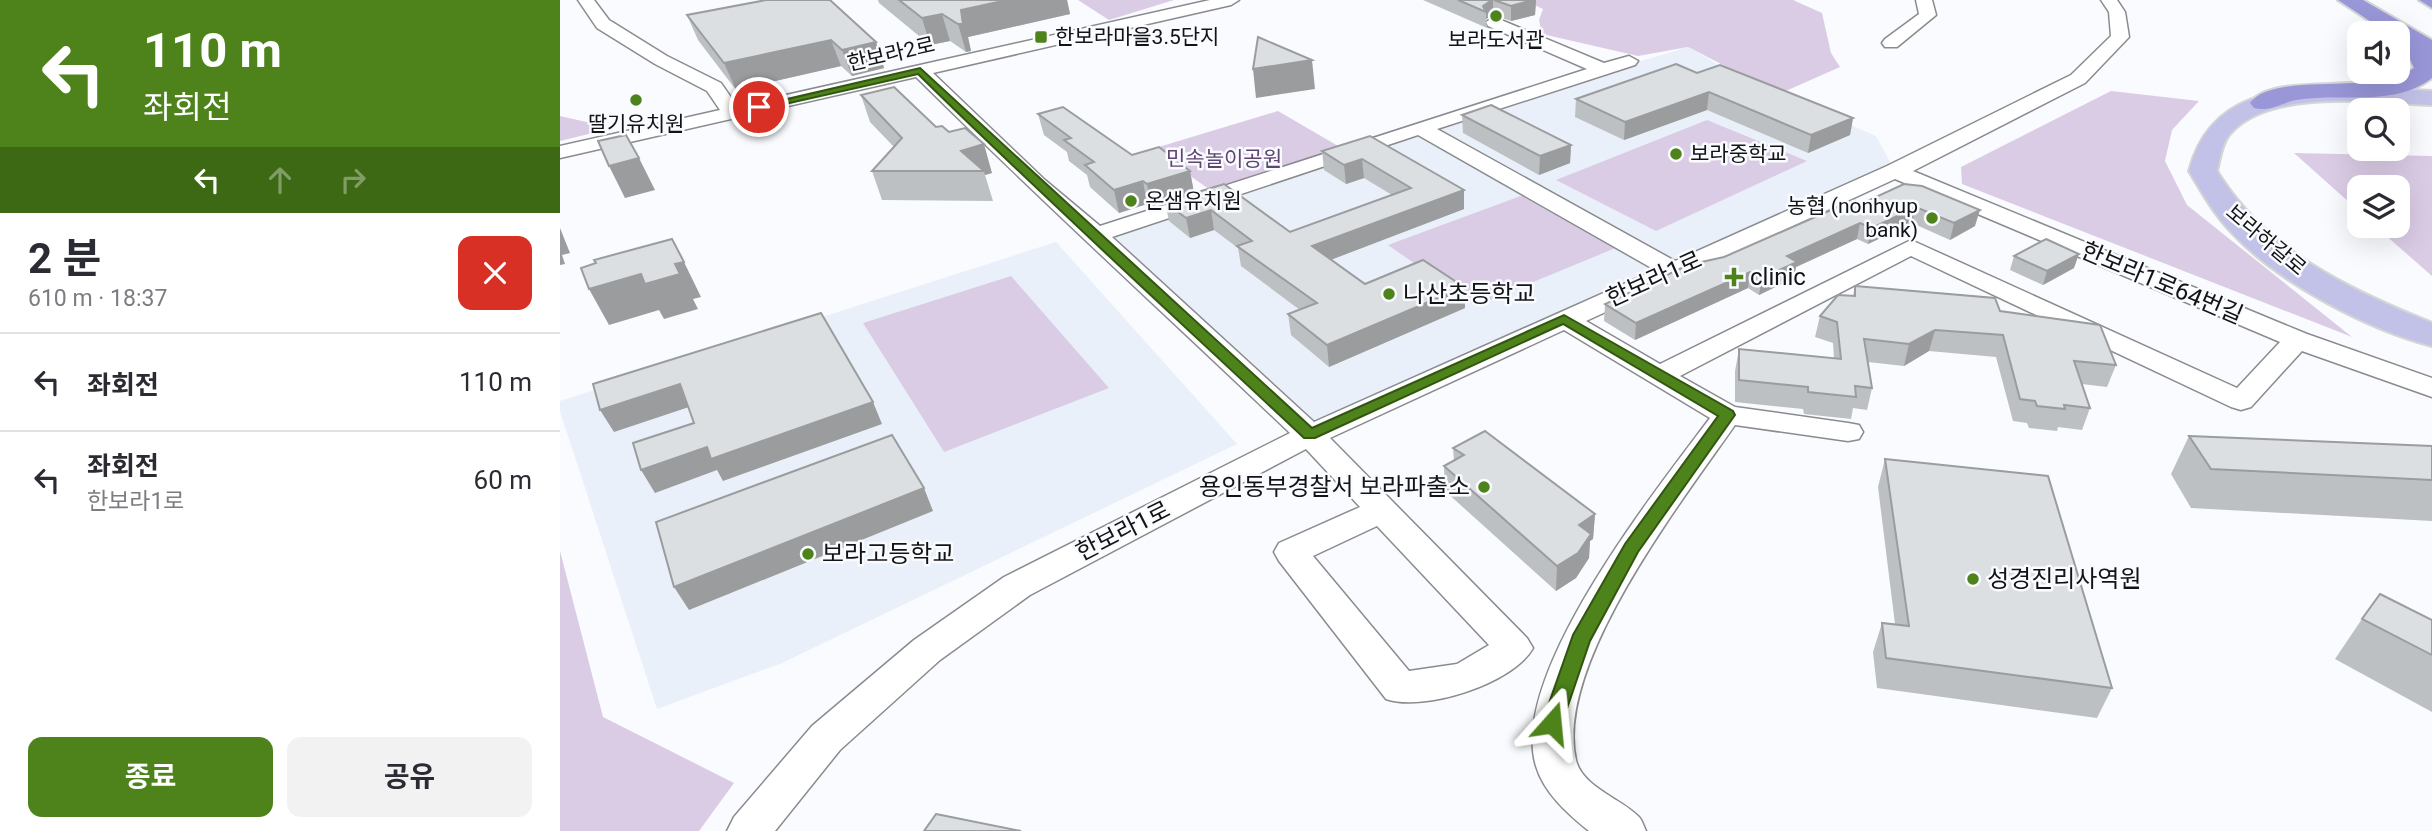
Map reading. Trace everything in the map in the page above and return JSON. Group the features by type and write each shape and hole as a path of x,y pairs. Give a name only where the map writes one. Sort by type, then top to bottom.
{"highway":[{"path":"2263,103 2292,93 2362,90 2398,85 2421,76 2427,70 2424,46 2348,0"}],"main road":[{"name":"보라하갈로","path":"2432,98 2295,96 2263,103 2223,127 2210,144 2203,171 2214,195 2265,246 2305,275 2351,301 2432,335"},
{"path":"2263,103 2347,109"},
{"path":"2410,117 2432,120"}],"street":[{"path":"586,0 603,24 661,60 714,87 732,113"},
{"name":"한보라2로","path":"560,152 1231,0"},
{"path":"1891,43 1928,15 1924,0"},
{"name":"한보라1로","path":"749,831 826,738 927,650 1017,586 1310,435 1895,171 2078,79 2120,37 2117,12 2109,0"},
{"path":"1494,22 1603,69"},
{"path":"1096,235 1629,61"},
{"path":"920,71 1037,185 1096,235 1310,435 1514,648 1465,678 1400,688 1291,552 1380,511"},
{"path":"1420,128 1674,270"},
{"name":"한보라1로64번길","path":"1895,171 2297,340 2432,388"},
{"path":"1659,376 1911,247 2241,401 2297,340"},
{"path":"1564,319 1727,415 1848,432"},
{"path":"1624,831 1594,813 1556,766 1552,723 1580,640 1631,549 1727,415"}],"shaded area":[{"name":"나산초등학교","path":"1688,47 1729,71 1876,136 1895,171 1310,435 1096,235 1345,150"},
{"name":"보라고등학교","path":"1056,242 1237,444 782,663 657,709 560,411 560,401"}],"green space":[{"path":"1078,0 1174,0 1109,20"},
{"path":"1524,0 1793,0 1822,13 1831,53 1840,67 1779,94 1688,47 1638,56 1542,34 1539,20 1543,9"},
{"path":"2111,91 2199,101 2172,130 2165,161 2187,205 2352,337 1962,184 1961,167"},
{"name":"민속놀이공원","path":"1278,111 1345,150 1216,194 1152,149"},
{"path":"560,116 613,128 560,141"},
{"path":"1707,120 1807,161 1656,231 1556,180"},
{"path":"2294,153 2347,154 2347,161 2410,161 2410,156 2432,156 2432,276 2389,238 2410,238 2410,175 2347,175 2347,200"},
{"path":"1526,194 1618,247 1475,306 1388,245"},
{"path":"1011,276 1109,388 944,452 863,323"},
{"path":"560,551 603,717 734,783 699,831 560,831"}],"building":[{"path":"766,0 830,0 876,42 842,50 831,40 724,63 687,15"},
{"path":"899,0 1007,0 961,10 963,24 958,24 942,14 922,18"},
{"path":"1458,0 1492,0 1483,6 1486,12"},
{"path":"1494,0 1533,0 1511,6"},
{"path":"1258,37 1312,60 1253,69"},
{"path":"1676,64 1697,73 1720,65 1853,118 1811,135 1709,92 1625,122 1576,99"},
{"path":"894,87 936,127 942,126 949,132 965,128 984,144 961,151 984,171 872,171 902,138 861,95"},
{"path":"1491,105 1571,145 1540,156 1462,115"},
{"path":"1063,107 1132,155 1159,147 1190,171 1147,184 1143,181 1114,190 1085,165 1094,162 1064,140 1071,138 1038,114"},
{"path":"626,135 639,158 609,166 598,141"},
{"path":"1370,136 1464,190 1312,246 1365,284 1423,260 1464,287 1327,345 1288,314 1317,303 1237,246 1252,241 1211,210 1186,218 1165,202 1224,184 1290,232 1411,188 1362,159 1344,165 1322,151"},
{"path":"1904,184 1922,186 1980,210 1954,223 1916,207 1872,228 1860,223 1787,256 1797,262 1762,278 1750,272 1636,323 1605,304 1688,265 1724,257 1854,200 1861,204"},
{"path":"672,239 684,262 675,264 680,274 645,284 641,274 589,289 581,268 596,263 594,260"},
{"path":"2046,239 2079,254 2047,271 2014,256"},
{"path":"1855,286 1995,298 2000,311 2100,325 2116,365 2074,361 2090,408 2037,406 2035,401 2020,399 2003,335 1935,330 1909,344 1864,339 1872,388 1855,386 1856,397 1808,392 1808,387 1739,380 1739,349 1841,359 1837,322 1820,316 1838,295 1855,296"},
{"path":"821,313 873,402 711,459 707,447 641,470 633,443 694,423 680,384 600,410 593,384"},
{"path":"1485,431 1595,514 1579,525 1591,534 1578,553 1557,566 1444,466 1464,455 1453,448"},
{"path":"892,435 924,488 674,587 656,522"},
{"path":"2189,436 2432,446 2432,480 2211,469"},
{"name":"성경진리사역원","path":"1885,459 2048,476 2112,688 1886,658 1882,623 1909,626"},
{"path":"2380,594 2432,620 2432,655 2362,619"},
{"path":"936,814 1021,831 924,831"}],"place":[{"name":"보라도서관","path":"1496,16"},
{"name":"한보라마을3.5단지","path":"1041,37"},
{"name":"딸기유치원","path":"636,100"},
{"name":"보라중학교","path":"1676,154"},
{"name":"온샘유치원","path":"1131,201"},
{"name":"농협 (nonhyup bank)","path":"1932,218"},
{"name":"clinic","path":"1734,277"},
{"name":"나산초등학교","path":"1389,294"},
{"name":"용인동부경찰서 보라파출소","path":"1484,487"},
{"name":"보라고등학교","path":"808,554"},
{"name":"성경진리사역원","path":"1973,579"}],"route":[{"path":"759,107 920,71 1037,185 1096,235 1310,435 1564,319 1727,415 1631,549 1580,640 1552,723"}]}
